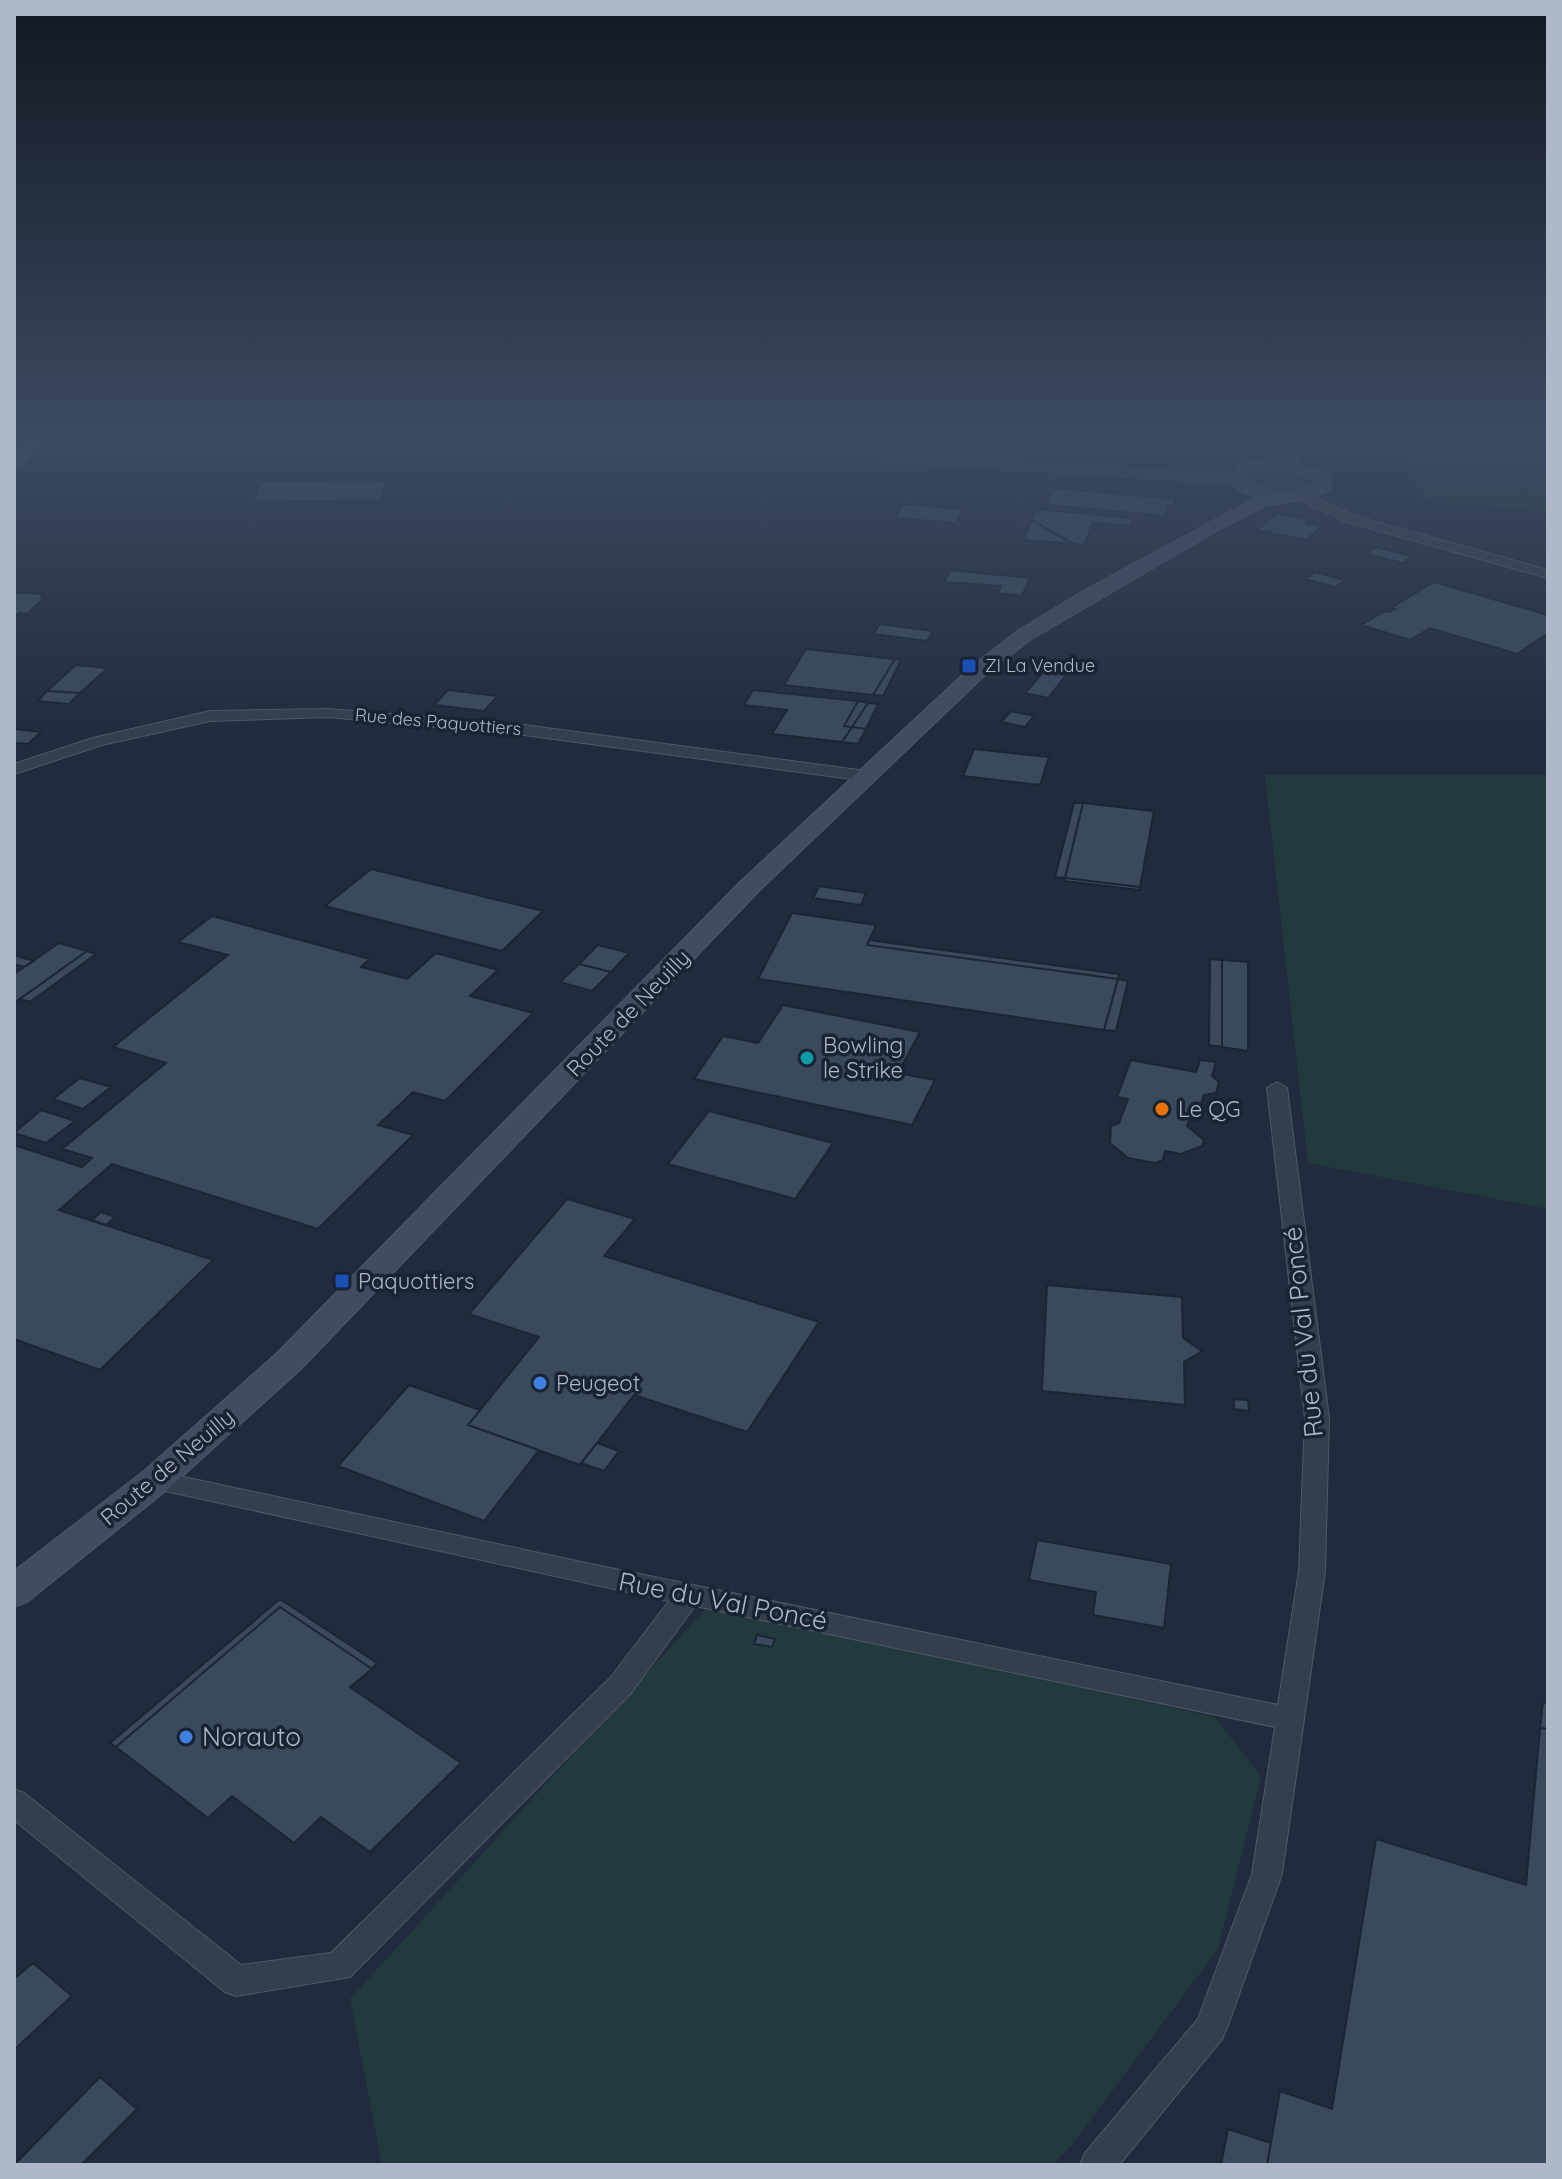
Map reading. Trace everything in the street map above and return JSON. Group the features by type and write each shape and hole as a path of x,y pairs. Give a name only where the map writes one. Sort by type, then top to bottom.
{"main road":[{"name":"Route de Neuilly","path":"14,1592 156,1480 288,1362 748,888 978,671 1023,636 1192,538"}],"street":[{"path":"1418,538 1548,574"},
{"name":"Rue des Paquottiers","path":"14,769 98,741 210,716 328,713 524,730 866,776"},
{"name":"Rue du Val Poncé","path":"1097,2165 1211,2028 1267,1874 1312,1571 1317,1418 1277,1088"},
{"name":"Rue du Val Poncé","path":"156,1480 474,1552 1291,1719"},
{"path":"14,1802 236,1981 339,1967 621,1685 689,1594"}],"green space":[{"path":"1265,775 1548,775 1548,1209 1308,1163"},
{"path":"709,1605 1215,1717 1261,1776 1218,1949 1072,2145 1052,2165 382,2165 350,1999"}],"building":[{"path":"1062,538 1074,544 1023,540"},
{"path":"1063,538 1087,538 1084,545"},
{"path":"1375,547 1412,556 1403,563 1366,554"},
{"path":"951,570 1030,578 1022,596 998,593 1001,586 944,582"},
{"path":"1315,572 1345,580 1336,587 1305,579"},
{"path":"1434,582 1548,615 1548,633 1517,654 1430,628 1410,640 1361,625 1385,611 1390,612 1395,609 1391,608"},
{"path":"14,592 44,594 41,597 45,597 27,614 19,613 14,618"},
{"path":"880,624 933,631 927,641 873,634"},
{"path":"806,649 895,659 873,695 784,685"},
{"path":"895,659 901,660 883,696 873,695"},
{"path":"76,665 108,668 80,693 47,691"},
{"path":"1045,670 1067,674 1048,698 1025,693"},
{"path":"448,690 498,696 484,711 434,705"},
{"path":"753,690 858,701 844,726 852,727 842,742 772,734 787,710 744,705"},
{"path":"47,691 80,693 69,704 38,701"},
{"path":"858,701 868,703 852,727 844,726"},
{"path":"868,703 878,704 866,729 852,727"},
{"path":"1011,711 1034,716 1025,727 1001,722"},
{"path":"852,727 866,729 858,744 842,742"},
{"path":"14,729 41,732 28,744 14,743"},
{"path":"974,749 1049,757 1040,785 963,776"},
{"path":"1074,803 1083,803 1065,878 1055,877"},
{"path":"1083,803 1154,811 1140,887 1065,878"},
{"path":"371,869 543,911 502,951 325,906"},
{"path":"1065,878 1140,887 1139,890 1064,881"},
{"path":"819,886 866,893 861,905 813,898"},
{"path":"792,913 876,925 867,945 1118,979 1104,1030 758,979"},
{"path":"212,916 370,959 361,967 407,979 436,953 498,970 470,996 533,1013 445,1101 413,1092 378,1125 413,1135 318,1229 112,1164 59,1210 213,1260 100,1370 14,1339 14,1145 82,1167 92,1158 62,1149 166,1063 113,1047 228,955 178,942"},
{"path":"869,940 1119,974 1118,979 867,945"},
{"path":"59,943 87,951 14,1003 14,974"},
{"path":"598,945 629,953 611,972 579,964"},
{"path":"87,951 96,954 30,1002 20,999"},
{"path":"14,955 34,961 24,967 14,964"},
{"path":"1210,959 1222,960 1222,1047 1209,1045"},
{"path":"1222,960 1248,962 1248,1051 1222,1047"},
{"path":"579,964 611,972 592,991 560,982"},
{"path":"1118,979 1128,981 1116,1031 1104,1030"},
{"name":"Bowling le Strike","path":"783,1005 920,1032 898,1073 935,1080 912,1125 694,1079 723,1036 758,1043"},
{"name":"Le QG","path":"1131,1060 1196,1072 1200,1060 1216,1062 1212,1076 1219,1082 1216,1093 1204,1095 1195,1121 1189,1120 1187,1126 1204,1140 1202,1146 1181,1154 1165,1151 1163,1160 1155,1163 1128,1158 1110,1143 1111,1126 1119,1123 1128,1099 1117,1097"},
{"path":"80,1078 111,1087 83,1109 53,1099"},
{"path":"41,1110 75,1121 46,1143 14,1133"},
{"path":"709,1111 833,1143 795,1199 668,1164"},
{"path":"567,1199 635,1219 604,1256 819,1322 747,1432 634,1395 580,1465 468,1425 539,1337 469,1314"},
{"path":"101,1212 115,1217 106,1225 92,1220"},
{"path":"1047,1285 1182,1297 1183,1338 1202,1351 1184,1362 1185,1405 1042,1391"},
{"path":"409,1385 480,1410 468,1425 539,1450 484,1521 338,1466"},
{"path":"1234,1399 1248,1400 1249,1411 1234,1409"},
{"path":"597,1443 619,1451 604,1471 581,1463"},
{"path":"1037,1540 1171,1564 1164,1628 1093,1615 1096,1592 1029,1580"},
{"path":"280,1599 377,1663 372,1669 280,1607 116,1747 110,1743"},
{"path":"280,1607 372,1669 350,1687 461,1763 370,1852 321,1817 294,1843 232,1796 208,1818 116,1747"},
{"path":"757,1635 775,1639 772,1647 754,1644"},
{"path":"1543,1702 1548,1703 1548,1729 1540,1728"},
{"path":"1540,1728 1548,1729 1548,2165 1267,2165 1280,2091 1332,2109 1376,1839 1526,1885"},
{"path":"33,1963 72,1996 14,2050 14,1979"},
{"path":"100,2077 137,2109 81,2165 14,2165"},
{"path":"1228,2129 1271,2143 1267,2165 1221,2165"}],"place":[{"name":"ZI La Vendue","path":"969,666"},
{"name":"Bowling le Strike","path":"807,1058"},
{"name":"Le QG","path":"1162,1109"},
{"name":"Paquottiers","path":"342,1281"},
{"name":"Peugeot","path":"540,1383"},
{"name":"Norauto","path":"186,1737"}]}
